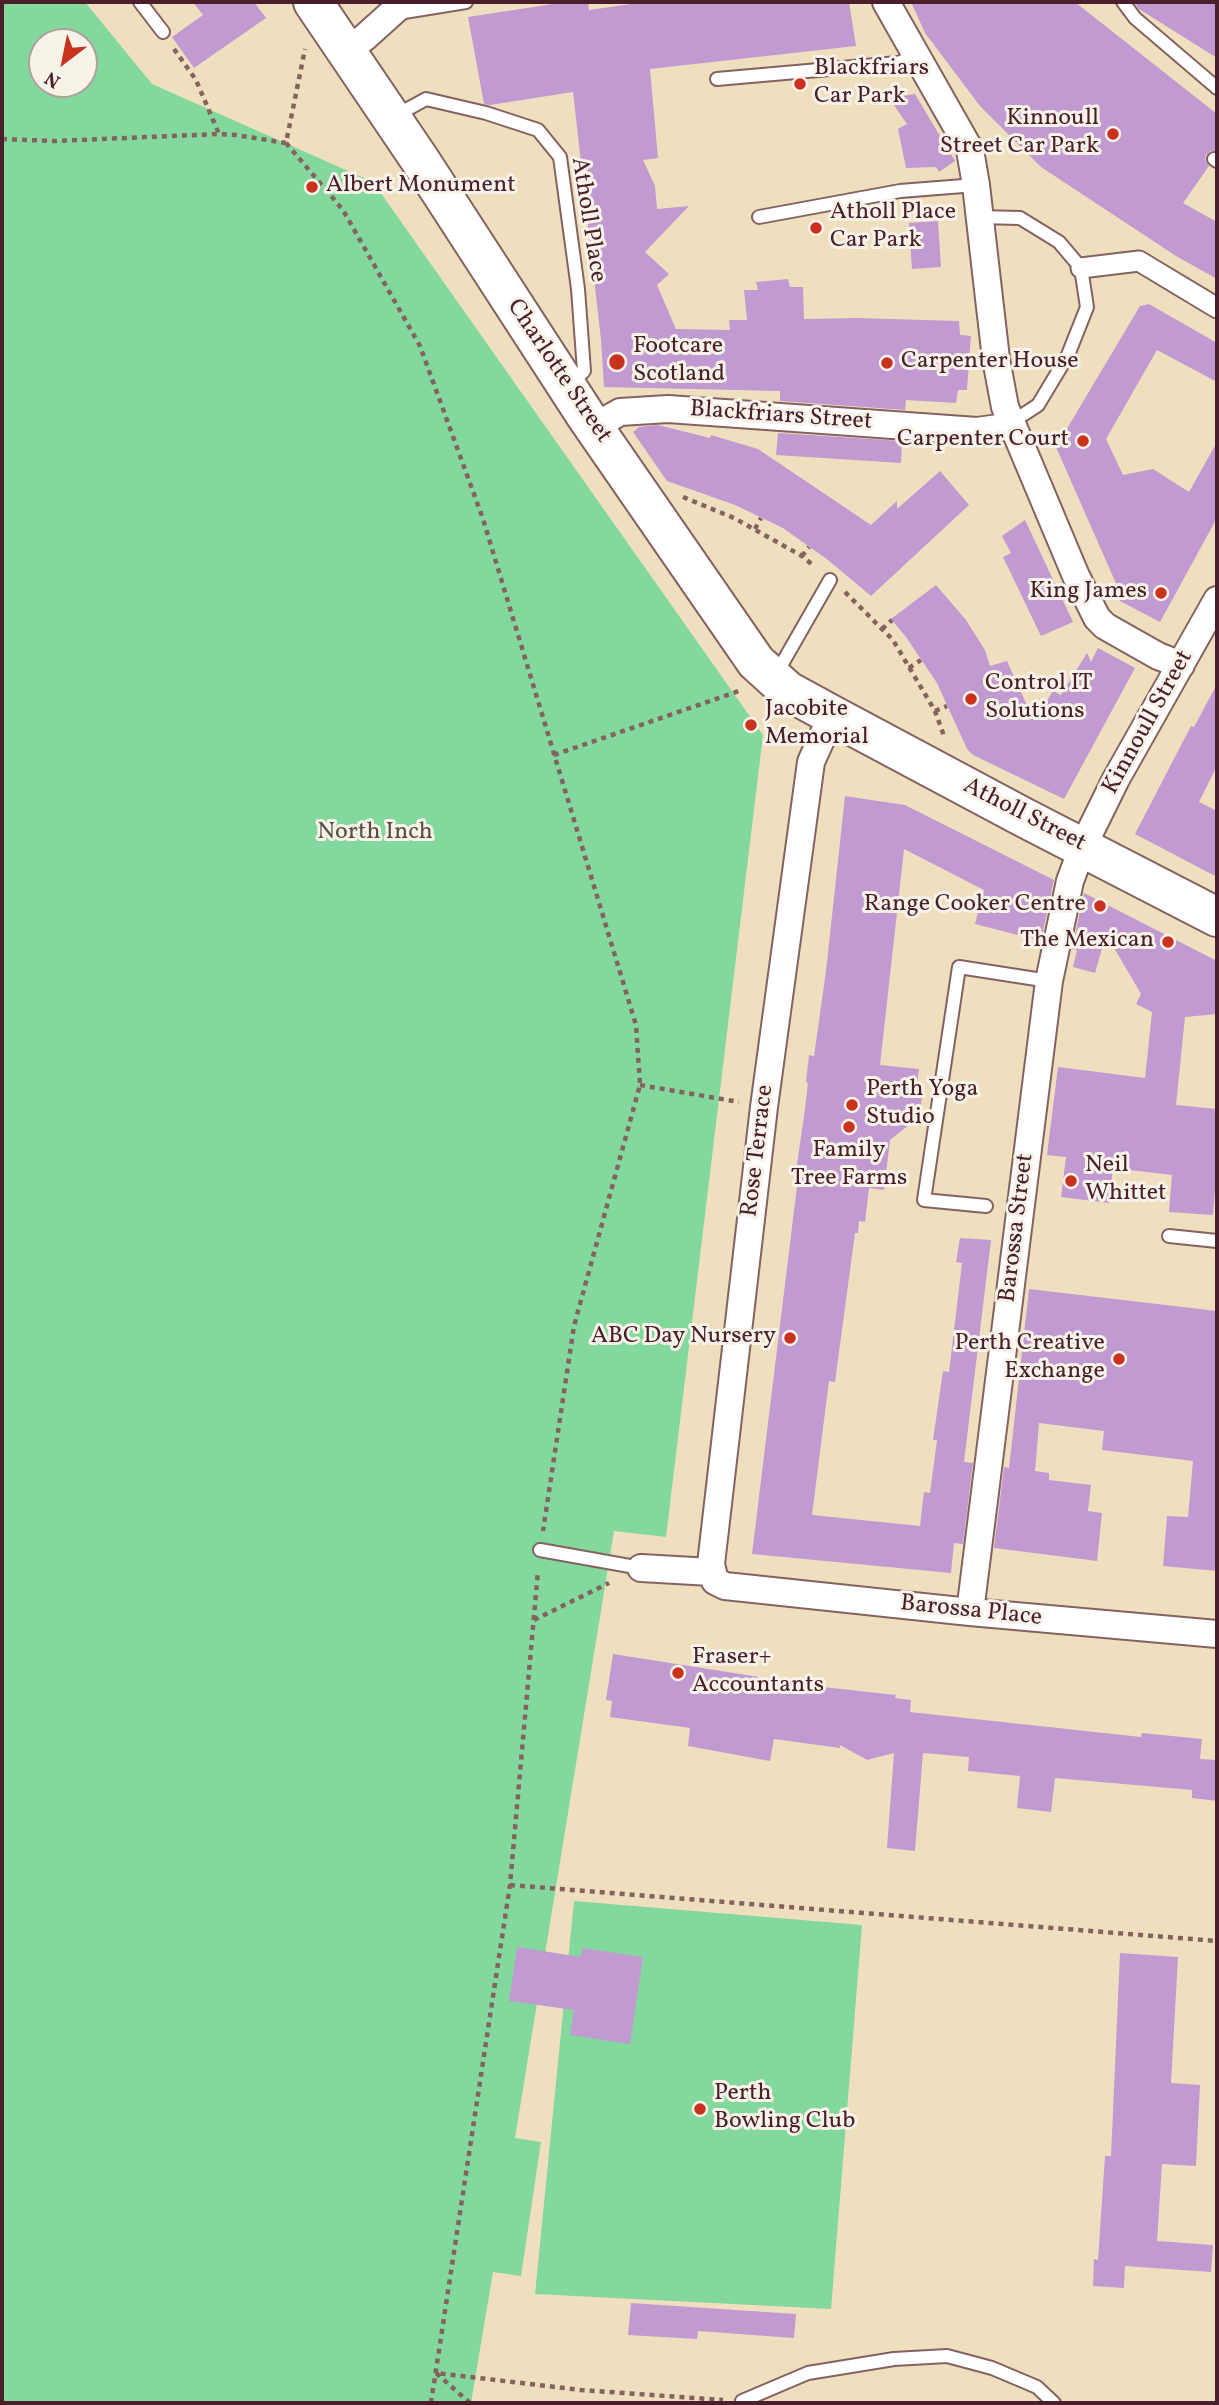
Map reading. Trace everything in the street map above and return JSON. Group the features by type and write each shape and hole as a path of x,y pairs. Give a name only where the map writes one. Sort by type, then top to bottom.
{"main road":[{"name":"Charlotte Street","path":"314,3 567,387 756,662 788,691 832,715"},
{"name":"Atholl Street","path":"832,715 1217,917"}],"street":[{"path":"886,2 970,150 996,359 1005,407 1076,576 1097,618 1125,638 1181,665"},
{"path":"345,50 397,8"},
{"path":"1081,268 1139,261 1217,308"},
{"name":"Blackfriars Street","path":"594,427 620,412 668,409 977,431 999,428 1012,422"},
{"name":"Kinnoull Street","path":"1083,846 1116,779 1217,602"},
{"name":"Rose Terrace","path":"718,1579 710,1564 764,1107 811,762 832,715"},
{"name":"Barossa Street","path":"970,1612 1049,981 1070,881 1083,846"},
{"name":"Barossa Place","path":"641,1567 970,1612 1217,1634"}],"lane":[{"path":"140,2 163,32"},
{"path":"397,8 466,2"},
{"path":"1123,2 1135,18 1217,88"},
{"path":"717,79 898,63 917,56"},
{"name":"Atholl Place","path":"391,118 426,99 486,113 538,130 560,157 578,289 584,371 567,387"},
{"path":"759,217 900,191 976,186"},
{"path":"979,217 1020,218 1059,242 1081,268 1087,307 1068,355 1038,405 1012,422"},
{"path":"773,679 830,580"},
{"path":"986,1206 925,1200 959,967 1049,981"},
{"path":"1169,1236 1217,1241"},
{"path":"540,1550 641,1567"},
{"path":"742,2401 808,2373 894,2359 947,2356 992,2368 1037,2387 1054,2403"}],"path":[{"path":"286,143 314,3"},
{"path":"163,32 196,80 219,134"},
{"path":"2,139 55,141 219,134 286,143 343,210 419,346 483,519 636,1025 640,1085 574,1326 540,1550 510,1885 431,2403"},
{"path":"682,497 734,518 802,556 893,640 935,711 961,783"},
{"path":"755,529 761,518"},
{"path":"802,556 809,547"},
{"path":"882,629 892,620"},
{"path":"909,667 921,660"},
{"path":"554,755 773,679"},
{"path":"935,711 947,706"},
{"path":"640,1085 764,1107"},
{"path":"534,1620 641,1567"},
{"path":"510,1885 1217,1941"},
{"path":"436,2372 581,2390 742,2401"},
{"path":"436,2372 470,2403"}],"green space":[{"name":"North Inch","path":"2,2 85,2 152,84 373,182 763,735 666,1537 614,1531 515,2138 541,2142 521,2276 493,2272 471,2403 2,2403"},
{"name":"Perth Bowling Club","path":"574,1901 862,1925 831,2309 535,2294"}],"building":[{"path":"193,2 254,2 266,18 194,68 172,37 203,15"},
{"path":"566,2 588,2 589,10 645,2 849,2 856,46 650,69 658,158 643,160 655,186 657,209 689,206 645,252 669,274 657,285 676,329 730,330 729,320 747,320 744,290 758,290 756,282 788,279 790,287 803,287 804,319 959,321 960,335 971,336 967,390 958,390 956,403 906,400 905,410 780,401 780,391 604,387 573,92 484,104 468,17"},
{"name":"Kinnoull Street Car Park","path":"911,2 1075,2 1217,114 1217,151 1206,155 1209,166 1183,203 1217,222 1217,279 1176,256 1041,167 980,106 925,33"},
{"path":"1134,2 1217,2 1217,58 1139,9"},
{"path":"915,94 955,161 939,172 936,167 906,168 898,129 907,124 889,98"},
{"path":"938,221 941,267 912,269 909,223"},
{"name":"Carpenter Court","path":"1149,304 1217,343 1217,382 1157,350 1106,439 1123,475 1153,469 1189,492 1217,442 1217,518 1160,622 1120,601 1122,597 1056,447 1140,306"},
{"path":"658,425 710,438 711,435 758,449 871,525 897,501 897,509 940,471 969,505 871,596 828,560 783,528 735,505 667,481 633,432 639,427"},
{"path":"778,433 902,441 901,463 776,455"},
{"path":"1025,520 1073,622 1041,636 1003,557 1011,553 1002,536"},
{"path":"936,585 966,620 985,650 990,666 1007,661 1034,721 1053,691 1061,695 1087,653 1091,662 1098,648 1135,668 1064,799 973,755 967,749 937,683 891,619"},
{"path":"1217,684 1217,766 1199,802 1217,811 1217,877 1135,834 1191,726 1194,727"},
{"path":"845,796 905,805 1054,880 1041,941 975,924 984,890 904,849 880,1065 919,1069 917,1084 923,1092 919,1117 890,1140 884,1190 869,1188 865,1222 859,1221 858,1233 855,1233 835,1382 829,1381 812,1515 920,1526 924,1492 930,1493 937,1440 933,1440 943,1371 949,1372 962,1263 956,1262 960,1238 991,1240 964,1462 973,1463 963,1544 954,1543 951,1573 752,1554 798,1178 795,1178 808,1083 809,1055 814,1056 826,971"},
{"path":"1084,893 1217,961 1217,1014 1185,1017 1176,1105 1217,1109 1213,1215 1169,1212 1172,1175 1113,1168 1109,1203 1061,1197 1066,1157 1047,1155 1058,1067 1145,1078 1152,1012 1136,1004 1141,994 1106,934 1095,973 1073,967 1077,950 1072,949"},
{"name":"Perth Creative Exchange","path":"1029,1289 1217,1311 1217,1571 1163,1566 1167,1516 1188,1517 1193,1461 1102,1450 1104,1431 1039,1423 1035,1471 1049,1473 1049,1480 1091,1485 1088,1511 1102,1513 1097,1561 994,1548 1004,1467 1009,1468"},
{"path":"613,1654 823,1687 896,1695 895,1698 911,1700 910,1712 1141,1737 1142,1733 1202,1739 1200,1759 1217,1760 1217,1801 1192,1798 1192,1790 1055,1778 1051,1812 1017,1808 1020,1776 968,1771 969,1757 923,1753 915,1851 887,1848 894,1753 867,1760 840,1745 840,1748 774,1739 770,1761 688,1746 690,1728 610,1717 612,1701 606,1700"},
{"path":"517,1947 581,1957 582,1948 643,1957 630,2044 570,2035 574,2010 509,2001"},
{"path":"1120,1953 1178,1957 1171,2083 1200,2085 1196,2166 1162,2164 1157,2241 1213,2245 1211,2272 1125,2266 1124,2288 1093,2286 1094,2259 1098,2260 1105,2156 1111,2156"},
{"path":"631,2303 796,2314 794,2338 698,2331 697,2339 628,2335"}],"place":[{"name":"Blackfriars Car Park","path":"800,84"},
{"name":"Kinnoull Street Car Park","path":"1113,134"},
{"name":"Albert Monument","path":"312,187"},
{"name":"Atholl Place Car Park","path":"816,228"},
{"name":"Footcare Scotland","path":"617,362"},
{"name":"Carpenter House","path":"887,363"},
{"name":"Carpenter Court","path":"1083,441"},
{"name":"King James","path":"1161,593"},
{"name":"Control IT Solutions","path":"971,699"},
{"name":"Jacobite Memorial","path":"751,725"},
{"name":"Range Cooker Centre","path":"1100,906"},
{"name":"The Mexican","path":"1168,942"},
{"name":"Perth Yoga Studio","path":"852,1105"},
{"name":"Family Tree Farms","path":"849,1127"},
{"name":"Neil Whittet","path":"1071,1181"},
{"name":"ABC Day Nursery","path":"790,1338"},
{"name":"Perth Creative Exchange","path":"1119,1359"},
{"name":"Fraser+ Accountants","path":"678,1673"},
{"name":"Perth Bowling Club","path":"700,2109"}]}
